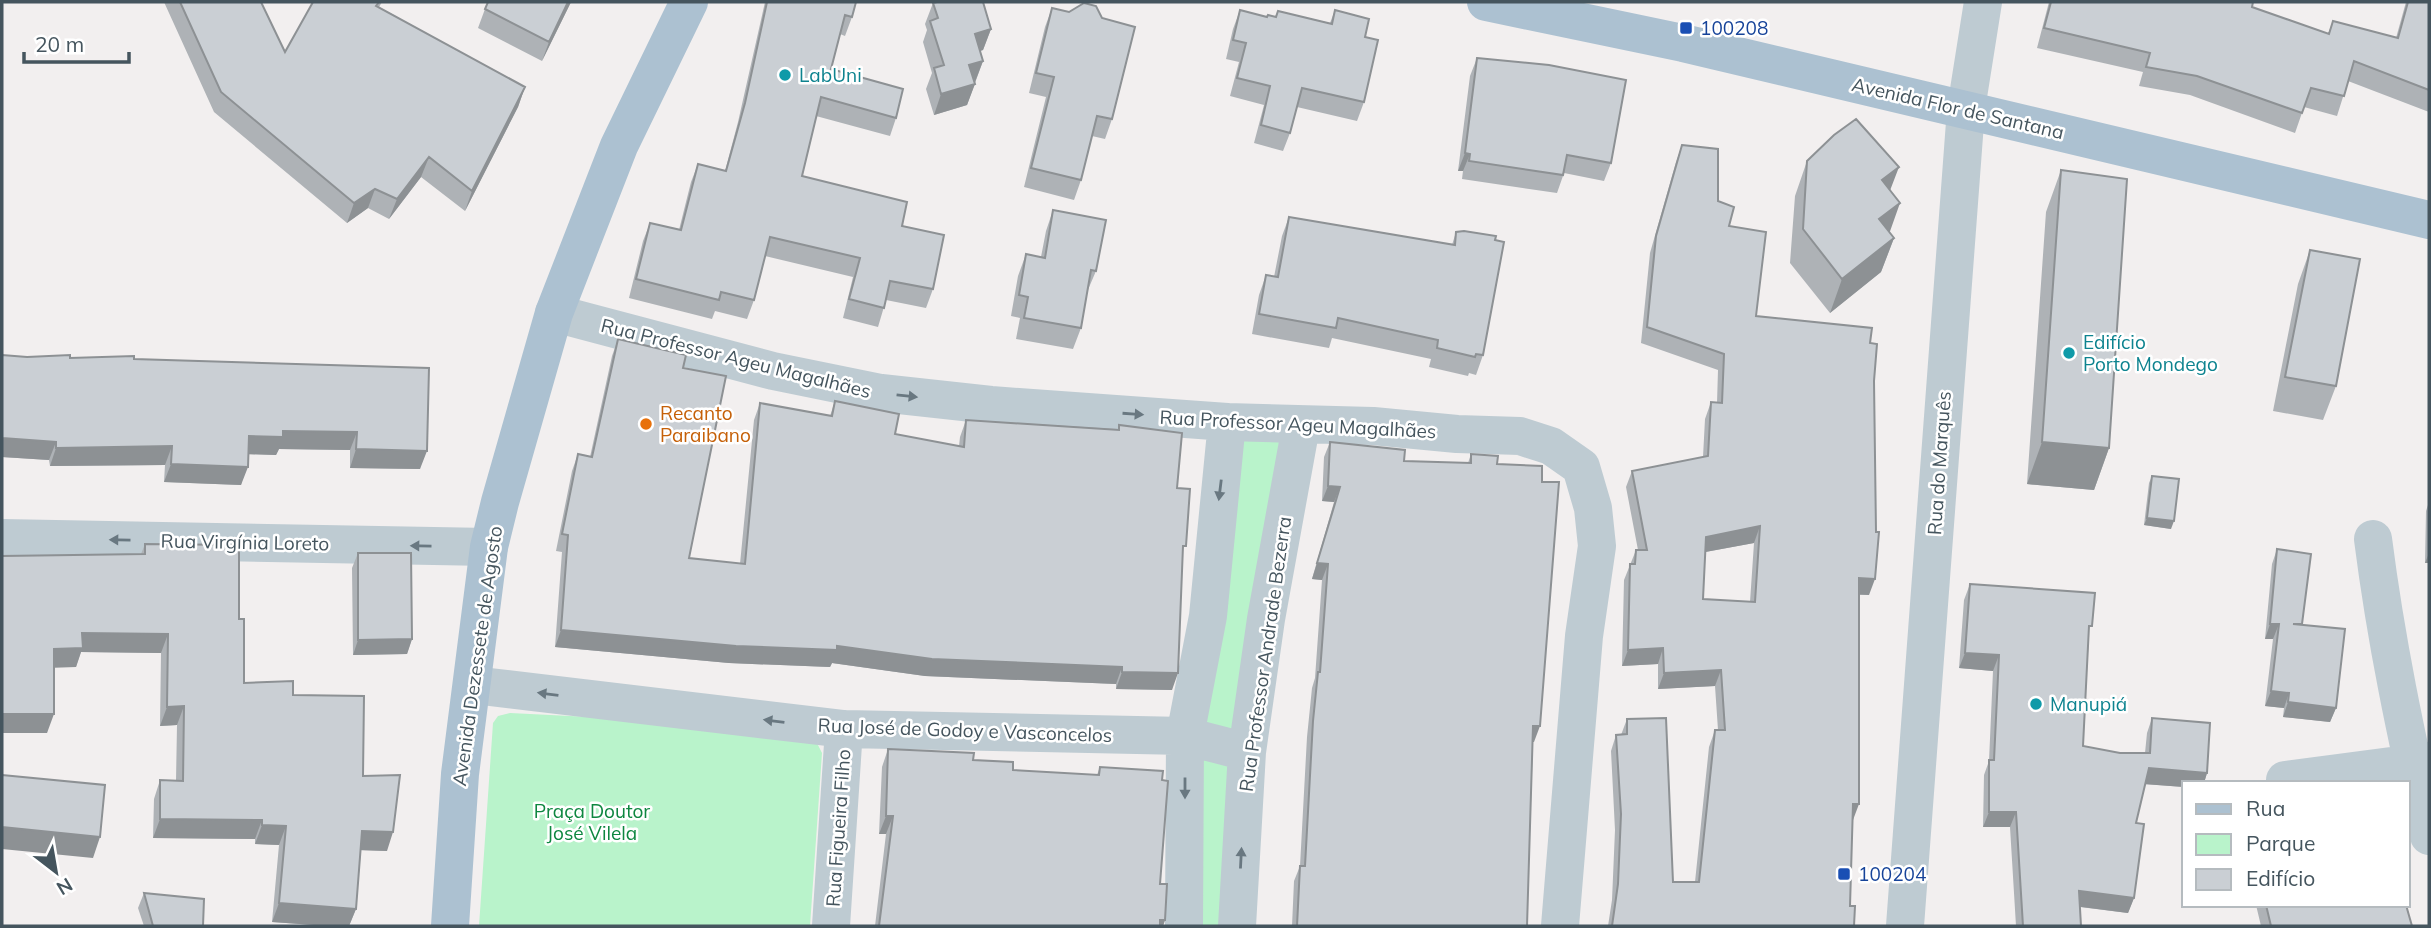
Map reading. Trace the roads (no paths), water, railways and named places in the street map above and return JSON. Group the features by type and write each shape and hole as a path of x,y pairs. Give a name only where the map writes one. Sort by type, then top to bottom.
{"main road":[{"name":"Avenida Dezessete de Agosto","path":"450,926 460,774 489,547 521,423 554,313 619,146 689,2"},
{"name":"Avenida Flor de Santana","path":"1486,2 1683,43 2429,220"}],"street":[{"name":"Rua do Marquês","path":"1905,926 1966,109 1983,2"},
{"name":"Rua Professor Ageu Magalhães","path":"554,313 773,371 881,393 991,405 1227,422 1373,426 1457,434 1520,436 1551,446 1581,467 1593,508 1597,546 1584,636 1560,926"},
{"path":"1184,926 1185,736 1208,616 1227,422"},
{"name":"Rua Professor Andrade Bezerra","path":"1237,926 1247,752 1266,619 1301,426"},
{"name":"Rua Virgínia Loreto","path":"2,538 489,547"},
{"path":"2373,540 2386,639 2420,762 2429,836"},
{"name":"Rua José de Godoy e Vasconcelos","path":"472,685 844,729 1185,736 1247,752"},
{"name":"Rua Figueira Filho","path":"831,926 844,729"},
{"path":"2286,780 2420,762"}],"place":[{"name":"100208","path":"1686,28"},
{"name":"LabUni","path":"785,75"},
{"name":"Edifício Porto Mondego","path":"2069,353"},
{"name":"Recanto Paraibano","path":"646,424"},
{"name":"Manupiá","path":"2036,704"},
{"name":"100204","path":"1844,874"}],"park label":[{"name":"Praça Doutor José Vilela","path":"592,822"}]}
